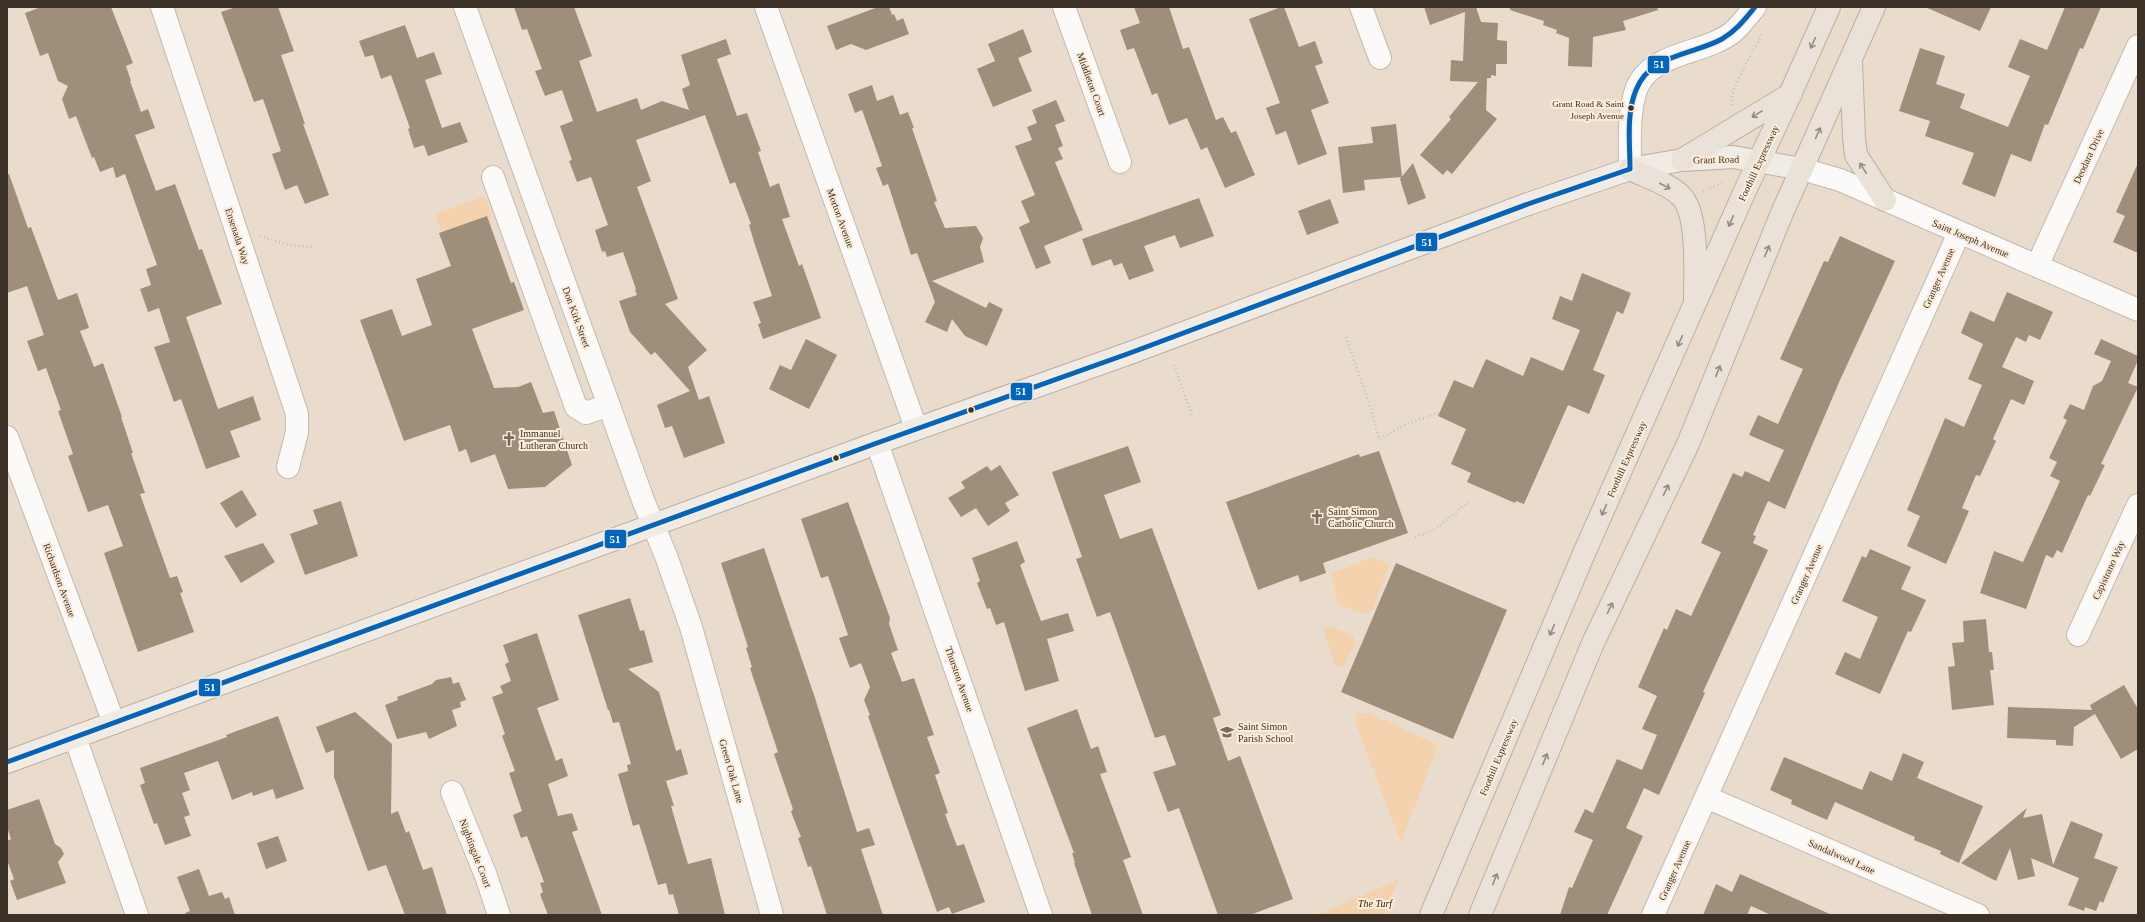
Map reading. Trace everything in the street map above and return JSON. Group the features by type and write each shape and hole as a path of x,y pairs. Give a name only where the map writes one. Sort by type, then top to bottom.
{"highway":[{"name":"Foothill Expressway","path":"1431,915 1585,551 1695,306 1758,160 1790,94 1829,7"},
{"path":"1480,915 1593,643 1688,444 1779,220 1874,7"},
{"path":"1851,59 1856,155 1885,200"},
{"path":"1682,160 1790,94"},
{"path":"1630,169 1670,188 1685,201 1692,218 1695,243 1695,306"}],"main road":[{"name":"Grant Road","path":"7,762 653,526 877,442 1115,359 1528,204 1630,169 1682,160 1733,157 1758,160 1802,169"}],"street":[{"name":"Ensenada Way","path":"162,7 297,414 297,432 288,467"},
{"name":"Don Kirk Street","path":"465,7 691,627"},
{"name":"Morton Avenue","path":"766,7 916,428"},
{"name":"Middleton Court","path":"1064,7 1120,162"},
{"path":"1361,7 1380,58"},
{"path":"1630,169 1632,110 1636,90 1646,74 1658,65 1708,45 1732,32 1755,7"},
{"name":"Deodara Drive","path":"2037,266 2136,58"},
{"name":"Saint Joseph Avenue","path":"1802,169 1840,180 2138,310"},
{"path":"494,177 576,407 586,413 609,405"},
{"name":"Granger Avenue","path":"1653,915 1959,233"},
{"name":"Richardson Avenue","path":"7,437 14,474 114,723"},
{"name":"Thurston Avenue","path":"877,442 1041,915"},
{"name":"Capistrano Way","path":"2078,635 2138,505"},
{"name":"Green Oak Lane","path":"691,627 772,915"},
{"path":"75,737 137,915"},
{"name":"Nightingale Court","path":"452,792 486,876 499,915"},
{"name":"Sandalwood Lane","path":"1706,797 1978,915"}],"path":[{"path":"1735,112 1731,100 1736,85 1764,32"},
{"path":"1702,192 1722,183"},
{"path":"236,229 289,245 312,248"},
{"path":"1346,337 1371,408 1379,439 1407,424 1440,412"},
{"path":"1174,364 1193,418"},
{"path":"1415,537 1434,530 1471,500"}],"green space":[{"path":"485,196 492,217 488,218 487,216 441,232 435,214"},
{"path":"1372,557 1390,565 1371,612 1365,614 1339,605 1330,574"},
{"path":"1330,626 1354,636 1355,644 1343,667 1336,667 1323,630"},
{"path":"1358,713 1369,713 1438,745 1401,843 1355,722"},
{"name":"The Turf","path":"1399,879 1383,915 1315,915 1324,912"}],"building":[{"path":"41,7 111,7 133,63 126,66 141,112 148,109 155,128 135,135 156,191 175,184 199,250 202,249 222,304 186,317 218,409 253,396 261,420 230,431 240,457 206,469 181,399 174,402 154,347 170,342 159,308 148,312 140,289 151,285 146,269 157,265 125,174 116,178 113,167 100,172 94,157 92,158 76,116 69,119 62,99 68,86 58,81 48,53 40,56 25,13"},
{"path":"236,7 278,7 294,51 281,55 305,124 303,124 329,195 305,204 297,185 285,190 272,154 281,151 263,99 254,102 221,12"},
{"path":"514,7 574,7 592,56 579,61 597,112 637,98 641,110 662,101 689,110 682,89 690,85 681,55 726,39 731,54 717,59 737,116 747,113 761,151 758,152 770,187 779,183 790,217 782,219 799,266 802,264 821,318 763,339 758,324 761,323 753,302 772,296 749,225 751,224 735,182 730,184 705,115 636,140 651,181 637,187 678,299 665,304 707,350 688,367 699,400 709,396 725,443 684,458 672,426 665,428 657,405 690,391 655,352 651,355 630,332 619,301 637,295 623,252 607,257 605,251 602,252 595,230 608,225 591,177 577,182 569,161 572,160 560,126 573,121 562,90 545,96 535,71 542,69 527,29 522,30"},
{"path":"878,7 889,7 892,15 894,14 897,21 903,18 909,34 866,50 851,44 836,50 827,26"},
{"path":"1134,7 1169,7 1183,49 1189,47 1216,120 1223,117 1231,133 1236,131 1255,175 1225,188 1207,147 1201,150 1187,118 1169,125 1157,93 1152,95 1134,48 1127,50 1120,30 1140,23"},
{"path":"1284,7 1299,47 1315,41 1323,63 1315,66 1329,103 1311,110 1327,154 1298,165 1286,131 1276,135 1266,108 1280,103 1249,19"},
{"path":"1424,7 1476,7 1481,22 1498,23 1497,40 1507,41 1507,64 1496,64 1496,76 1491,75 1491,78 1487,78 1486,110 1497,119 1452,174 1447,170 1443,175 1420,155 1451,119 1449,117 1478,82 1450,81 1451,60 1463,61 1465,12 1430,25"},
{"path":"1510,7 1657,7 1658,10 1623,21 1626,30 1593,37 1592,67 1568,66 1569,38 1556,33 1557,30 1543,25 1544,21 1510,10"},
{"path":"1925,7 1991,7 1980,31"},
{"path":"2065,7 2101,7 2083,49 2080,48 2048,125 2045,124 2031,162 2011,154 1995,197 1962,184 1974,153 1925,136 1930,121 1899,111 1920,48 1945,56 1936,84 1965,94 1960,108 2008,127 2030,76 2008,67 2020,39 2047,50"},
{"path":"405,25 417,58 434,52 442,74 425,80 442,128 460,122 468,142 428,156 424,145 414,148 408,129 410,128 391,75 381,79 373,55 365,57 359,41"},
{"path":"1023,29 1032,52 1018,58 1032,91 993,107 977,69 995,61 988,44"},
{"path":"872,85 877,101 893,95 900,115 908,112 937,201 934,202 945,228 976,226 983,238 980,247 984,262 932,281 986,308 989,302 1003,309 987,346 965,336 952,319 947,332 925,322 935,302 917,253 911,255 888,184 883,186 876,168 882,166 862,110 855,113 848,94"},
{"path":"1056,100 1065,121 1055,125 1063,146 1058,148 1063,159 1055,162 1083,230 1044,246 1051,263 1036,269 1019,227 1030,222 1021,201 1035,195 1015,146 1032,140 1027,127 1037,123 1032,110"},
{"path":"1396,124 1402,177 1364,180 1365,190 1343,193 1338,147 1373,143 1371,127"},
{"path":"1413,163 1426,198 1408,205 1400,179"},
{"path":"2138,163 2138,253 2113,242 2125,216 2116,212"},
{"path":"7,174 9,174 28,228 31,227 58,300 77,293 89,328 80,331 94,367 103,363 122,417 133,453 131,453 145,493 140,494 170,578 177,576 183,592 180,593 194,632 138,652 104,553 123,546 108,505 88,512 68,456 73,454 58,411 61,410 46,368 38,371 27,341 44,335 27,286 7,293"},
{"path":"1199,198 1214,236 1180,248 1175,235 1144,246 1154,271 1129,280 1122,263 1114,266 1111,259 1092,266 1082,239"},
{"path":"1330,199 1339,223 1307,235 1298,211"},
{"path":"487,216 511,283 514,282 524,310 472,329 494,388 518,387 531,382 543,413 554,411 572,465 545,487 508,489 495,454 471,463 466,449 459,452 450,425 404,441 360,320 392,309 402,336 432,325 416,279 451,266 439,233"},
{"path":"1840,236 1895,261 1840,380 1785,509 1768,501 1753,535 1756,536 1753,543 1768,550 1703,692 1705,693 1659,795 1644,788 1626,828 1643,836 1607,915 1560,915 1569,887 1572,888 1593,840 1574,832 1585,809 1593,813 1617,759 1642,770 1657,735 1642,729 1657,696 1638,687 1664,628 1667,630 1676,609 1691,616 1721,552 1701,543 1733,473 1742,477 1745,471 1769,482 1784,450 1749,435 1758,415 1778,424 1803,369 1780,359 1824,261 1828,262"},
{"path":"1582,273 1631,293 1623,314 1617,311 1593,370 1605,375 1589,414 1568,405 1524,504 1516,501 1515,503 1467,482 1471,473 1451,464 1466,429 1438,416 1454,380 1473,388 1486,359 1523,376 1531,357 1563,371 1580,330 1552,319 1560,296 1572,301"},
{"path":"2007,292 2053,312 2040,340 2029,335 2026,342 2016,337 2002,367 2034,381 2024,405 2011,399 1993,439 1996,441 1980,476 1976,475 1962,508 1969,511 1946,564 1907,546 1920,516 1907,510 1945,418 1964,427 1982,385 1968,379 1983,344 1961,333 1970,311 1994,322"},
{"path":"806,339 837,355 809,409 769,389 780,365 791,370"},
{"path":"2101,339 2138,356 2138,360 2128,383 2138,387 2101,464 2105,465 2090,496 2088,495 2062,553 2057,550 2053,558 2046,555 2026,609 1980,593 1994,551 2023,562 2060,481 2050,476 2057,462 2049,458 2067,420 2063,418 2070,404 2084,410 2093,386 2102,381 2111,361 2094,354"},
{"path":"1128,446 1141,482 1104,495 1120,539 1152,528 1221,715 1213,718 1228,761 1240,756 1293,899 1250,915 1218,915 1179,808 1168,812 1153,772 1176,765 1165,735 1155,738 1110,612 1097,617 1076,559 1082,557 1052,472"},
{"name":"Saint Simon Catholic Church","path":"1379,451 1408,533 1323,563 1326,573 1300,582 1298,575 1258,590 1226,502 1359,454 1360,457"},
{"path":"1000,465 1019,495 1005,503 1010,511 988,526 976,508 961,517 948,498 965,488 961,482 987,466 991,471"},
{"path":"242,490 257,515 236,528 220,503"},
{"path":"341,501 358,556 305,575 290,534 318,524 313,510"},
{"path":"848,502 890,618 889,624 898,650 891,653 902,682 914,678 934,735 927,737 940,773 935,775 948,813 945,814 957,846 964,844 985,902 952,914 949,907 937,912 868,716 870,715 864,700 870,687 861,663 850,668 839,638 848,635 828,576 821,578 801,519"},
{"path":"1017,541 1025,562 1020,565 1041,621 1068,613 1074,631 1047,639 1059,681 1025,691 1004,622 996,625 990,608 987,609 977,583 980,581 972,558"},
{"path":"263,543 275,562 241,583 224,556"},
{"path":"764,548 815,698 857,832 869,828 875,845 861,849 883,915 827,915 811,866 808,867 798,838 801,837 791,812 793,809 774,754 778,752 750,668 752,667 746,648 748,647 721,563"},
{"path":"1870,549 1911,567 1901,589 1926,600 1911,632 1908,631 1880,694 1835,674 1845,652 1860,659 1878,617 1842,601 1862,556 1866,558"},
{"path":"1396,563 1507,610 1453,739 1341,692"},
{"path":"630,598 640,631 644,630 653,662 628,669 659,692 676,751 681,749 688,774 666,781 674,806 671,806 688,864 711,858 725,915 679,915 673,894 669,895 666,883 658,885 639,824 633,826 618,774 628,771 627,765 631,764 619,722 613,723 608,710 578,615"},
{"path":"1986,619 1989,652 1992,652 1994,670 1990,670 1994,705 1952,710 1948,667 1955,666 1952,643 1964,642 1963,621"},
{"path":"537,633 559,700 537,708 556,761 562,758 568,776 548,784 558,816 572,813 578,830 572,832 602,915 548,915 540,894 543,892 540,883 544,882 527,836 521,838 513,815 522,811 509,773 515,771 502,736 505,734 492,697 503,693 500,686 511,681 505,664 509,662 503,645"},
{"path":"451,677 453,684 459,682 466,700 460,702 461,707 452,710 457,726 429,739 426,732 397,739 385,705 398,700 397,697 432,684 436,680"},
{"path":"2124,685 2138,709 2138,749 2121,759 2095,714 2074,727 2073,746 2056,745 2056,740 2007,738 2008,707 2092,710 2090,705"},
{"path":"1077,709 1091,749 1098,746 1107,772 1100,774 1131,857 1123,860 1143,915 1092,915 1074,863 1072,853 1074,853 1027,728"},
{"path":"355,712 392,744 391,814 398,811 406,833 409,831 423,870 432,867 447,915 405,915 386,865 368,871 334,777 334,750 326,753 316,727"},
{"path":"278,716 304,789 276,799 273,789 253,796 252,792 232,800 218,761 184,773 190,790 182,793 190,815 184,817 191,836 165,845 157,823 154,824 140,785 145,783 140,768 227,737 226,735"},
{"path":"1903,753 1924,762 1917,778 1983,806 1959,863 1940,854 1941,851 1914,840 1915,837 1835,802 1827,820 1791,804 1792,800 1770,790 1784,757 1862,790 1870,771 1892,781"},
{"path":"39,799 55,844 61,848 64,854 58,862 66,883 17,900 10,881 14,879 7,860 7,841 11,839 7,827 7,810"},
{"path":"2027,808 2023,818 2042,814 2053,865 2071,821 2103,834 2094,858 2118,867 2103,903 2100,901 2096,911 2085,907 2084,911 2068,905 2079,878 2031,858 2035,876 2018,880 2010,848 1996,881 1961,863"},
{"path":"278,836 287,861 266,869 257,843"},
{"path":"199,869 209,896 222,892 225,899 229,897 235,915 186,915 185,913 190,911 177,877"},
{"path":"1740,874 1832,915 1771,915 1751,906 1747,915 1703,915 1716,884 1732,892"}],"transit line":[{"name":"51","path":"1630,169 1629,129 1631,109 1636,90 1643,78 1651,69 1662,62 1711,44 1727,36 1736,29 1755,7"},
{"name":"51","path":"7,762 877,443 1130,353 1528,204 1630,169"}],"place":[{"name":"Grant Road & Saint Joseph Avenue","path":"1631,108"},
{"name":"Immanuel Lutheran Church","path":"509,439"},
{"name":"Saint Simon Catholic Church","path":"1317,517"},
{"name":"Saint Simon Parish School","path":"1227,732"}]}
